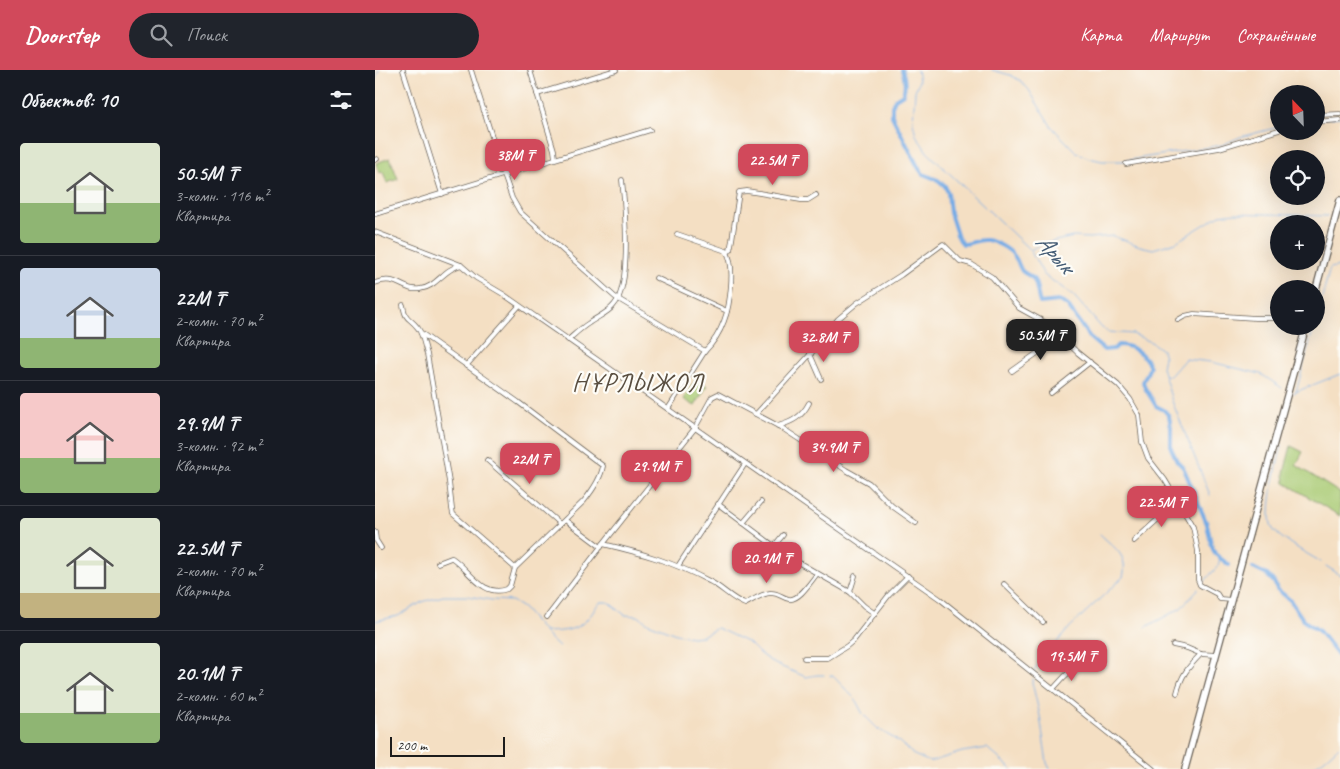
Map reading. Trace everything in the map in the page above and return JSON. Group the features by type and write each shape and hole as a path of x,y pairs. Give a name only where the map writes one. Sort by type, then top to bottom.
{"highway":[{"path":"1318,280 1340,200"},
{"path":"1185,769 1304,335"}],"street":[{"path":"403,70 442,194"},
{"path":"471,70 504,175 512,198 520,212 619,299 705,350"},
{"path":"530,70 555,158"},
{"path":"537,94 616,70"},
{"path":"1325,115 1340,114"},
{"path":"1325,121 1340,120"},
{"path":"375,214 650,130"},
{"path":"1127,164 1219,148 1270,133"},
{"path":"568,340 611,308 619,299 626,253 626,217 622,180"},
{"path":"728,252 732,240 739,192 747,191 801,200 808,200 816,195"},
{"path":"375,232 461,266 476,278 503,294 952,608 1153,769"},
{"path":"668,410 705,350 712,344 719,332 727,311 730,296 731,268 728,252 677,234"},
{"path":"756,414 810,354 838,319 849,309 901,275 943,244 960,261 971,264 992,277 1023,311 1048,324 1118,385 1131,399 1139,415 1142,442 1148,458 1165,480 1190,520 1198,551 1197,578 1199,583 1217,594 1220,599 1231,600"},
{"path":"375,284 384,280 392,280 411,288 421,289 433,284 450,269 461,266"},
{"path":"731,268 738,270"},
{"path":"656,278 727,311"},
{"path":"403,305 405,316 421,333 518,402 603,466 597,484 584,501 515,568 510,586 507,589 493,591 484,587 452,558 438,563"},
{"path":"467,366 519,306"},
{"path":"1179,320 1194,314 1270,318"},
{"path":"421,333 451,492 451,509 453,514 515,568"},
{"path":"1012,371 1060,336"},
{"path":"810,354 821,379"},
{"path":"1051,393 1090,362"},
{"path":"547,617 695,428 712,397 718,394 778,426 869,483 892,506 916,524"},
{"path":"778,426 786,424 802,414 809,403"},
{"path":"487,460 560,524"},
{"path":"678,566 745,464"},
{"path":"1134,541 1178,501"},
{"path":"743,522 761,502"},
{"path":"718,504 774,546 817,574 850,592 874,613"},
{"path":"565,520 602,546 635,551 678,566 715,584 745,604 771,593 789,599 795,598 817,574"},
{"path":"375,532 376,540 381,548"},
{"path":"774,546 783,535"},
{"path":"850,592 855,576"},
{"path":"804,658 823,659 830,657 847,646 854,640 889,595 908,576"},
{"path":"1004,584 1043,622"},
{"path":"1173,645 1201,654 1217,655"},
{"path":"1177,693 1185,672 1201,654"},
{"path":"1053,689 1080,662"}],"green space":[{"path":"390,158 398,179 387,183 383,172 379,173 376,163"},
{"path":"696,379 707,386 695,406 683,399"},
{"path":"1291,446 1303,452 1296,465 1340,493 1340,516 1285,483 1284,473"}],"waterway":[{"path":"375,81 379,70"},
{"path":"902,70 905,82 904,91 903,94 895,99 892,106 892,116 923,174 938,180 945,186 948,193 950,213 958,238 963,244 986,240 1006,248 1013,254 1022,271 1034,280 1040,303 1059,301 1067,305 1091,339 1104,350 1114,349 1118,345 1123,345 1133,349 1145,358 1150,367 1143,382 1145,388 1156,406 1164,410 1169,416 1171,448 1177,461 1183,467 1207,524 1215,554 1229,565"},
{"name":"Арык","path":"917,70 919,81 915,91 913,122 916,135 927,152 1030,250 1044,275 1073,295 1102,328 1108,332 1133,334 1151,342 1162,350 1164,357 1162,367 1172,401 1210,495"},
{"path":"992,70 1010,75 1021,81 1029,90 1051,126 1076,152 1102,161 1123,161 1222,145 1240,137 1270,129"},
{"path":"1325,118 1340,117"},
{"path":"1030,250 1042,244 1073,237 1113,236 1153,249 1176,242 1220,215 1235,213 1328,216"},
{"path":"1325,287 1330,268 1340,266"},
{"path":"1296,392 1312,335"},
{"path":"1165,375 1170,376 1185,359 1211,362 1261,374 1282,388"},
{"path":"1293,393 1340,374"},
{"path":"1282,445 1271,501 1270,512 1273,529 1295,547 1321,562"},
{"path":"1034,672 1036,667 1070,627 1123,577 1124,563 1122,557 1100,534"},
{"path":"1202,584 1218,566 1220,558"},
{"path":"1326,566 1340,575"},
{"path":"1253,568 1267,575 1274,582 1277,589 1290,600 1304,621 1319,631 1340,658"},
{"path":"1146,627 1181,608 1198,589"},
{"path":"375,621 398,616 422,602 443,596 467,596 512,601 523,608 559,647"},
{"path":"545,632 563,631 579,626 591,615 597,605 601,602 608,602 625,615 638,616 648,623 676,634 692,637 702,636 717,628 749,643 760,654 775,664 806,677 824,675"},
{"path":"830,676 833,676 855,699 863,714 878,729 898,741 914,755 930,762 962,752 987,748 1011,769"},
{"path":"1033,679 1047,763 1050,769"},
{"path":"1308,769 1317,765 1340,745"}],"district":[{"name":"НҰРЛЫЖОЛ","path":"638,382"}]}
